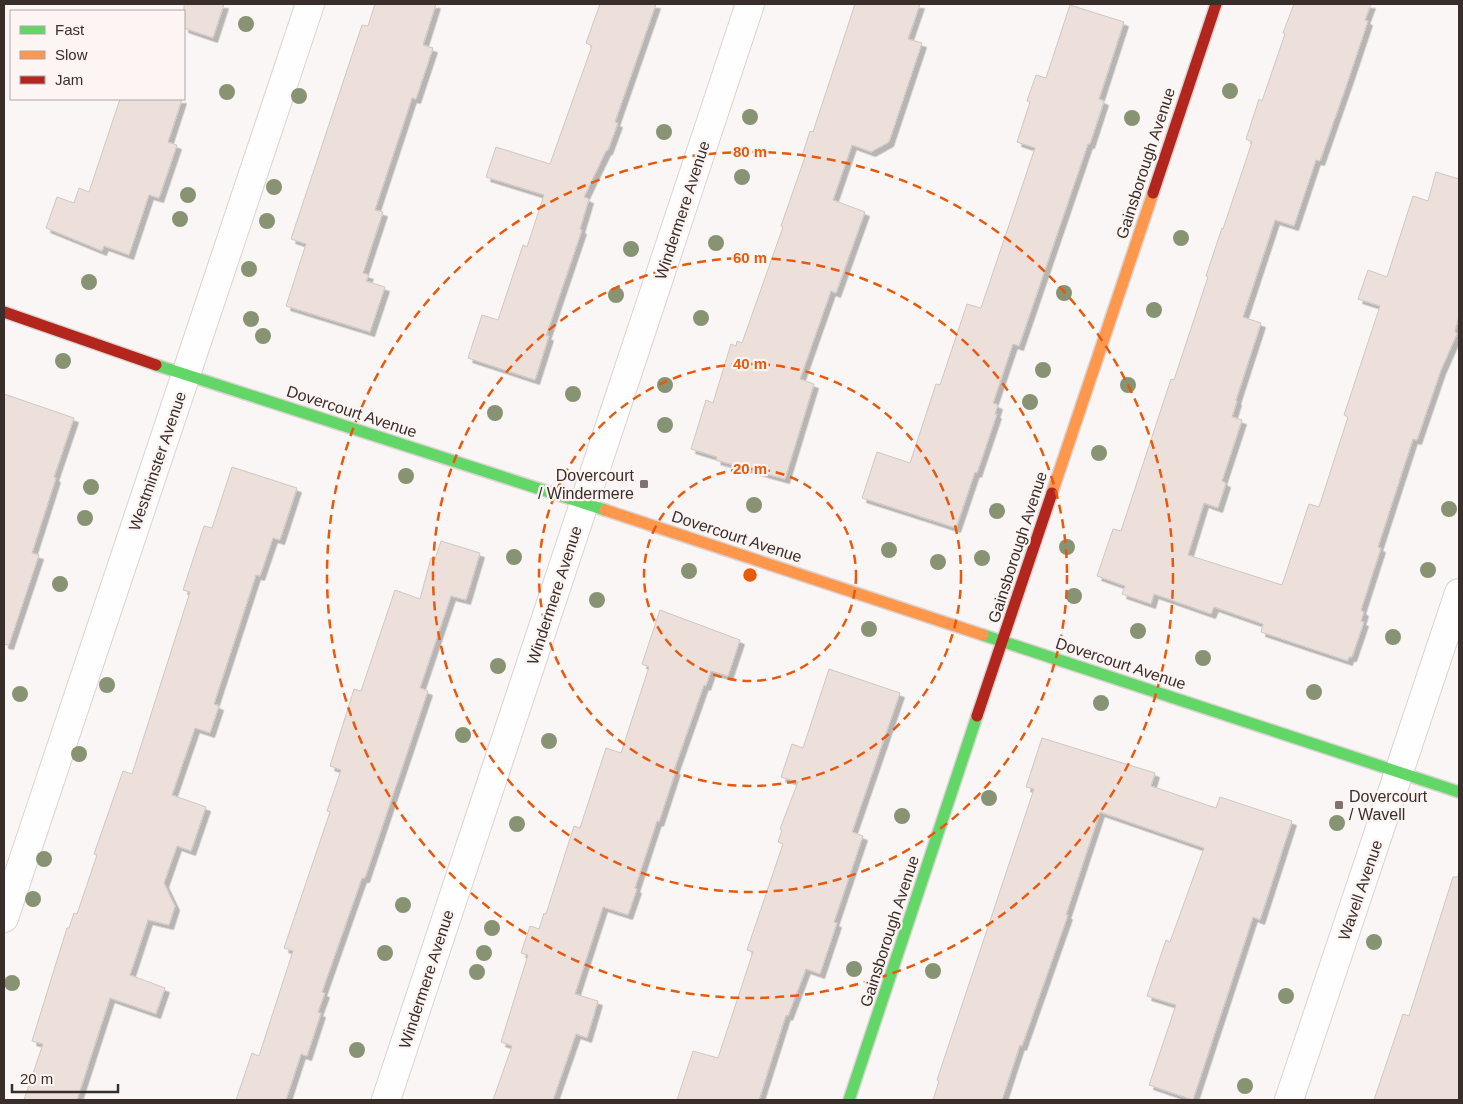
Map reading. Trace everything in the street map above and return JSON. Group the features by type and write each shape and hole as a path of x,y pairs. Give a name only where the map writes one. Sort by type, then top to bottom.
{"street":[{"name":"Westminster Avenue","path":"4,918 310,4"},
{"name":"Windermere Avenue","path":"386,1100 750,4"},
{"name":"Gainsborough Avenue","path":"849,1100 1216,4"},
{"name":"Dovercourt Avenue","path":"4,312 186,375 584,503 1459,792"},
{"name":"Wavell Avenue","path":"1289,1100 1459,594"}],"building":[{"path":"184,4 224,4 213,38 185,28"},
{"path":"375,4 436,4 423,45 433,48 416,99 412,98 375,210 383,212 363,273 369,275 366,281 385,287 370,332 286,306 306,244 291,239 362,25 368,26"},
{"path":"600,4 656,4 615,122 618,123 608,150 584,197 589,199 580,229 582,230 546,336 549,336 535,380 468,358 482,315 498,320 523,245 527,247 544,195 486,177 496,147 550,164 592,46 586,43"},
{"path":"855,4 920,4 908,39 922,43 889,142 871,152 852,145 833,200 865,212 836,293 831,291 800,379 814,384 785,479 716,460 717,457 691,449 706,400 713,403 731,344 736,346 737,341 742,343 783,227 781,226 805,157 802,156 810,131 813,132"},
{"path":"1294,4 1371,4 1365,20 1368,21 1349,78 1320,161 1316,160 1294,226 1275,220 1243,317 1261,323 1232,417 1242,420 1222,481 1226,483 1218,508 1204,503 1188,555 1282,585 1309,504 1319,507 1348,417 1344,415 1380,306 1358,299 1368,270 1387,277 1413,196 1428,201 1436,172 1459,179 1459,316 1455,331 1457,334 1441,370 1417,440 1413,439 1378,547 1381,548 1361,610 1364,612 1361,621 1364,622 1352,657 1349,657 1348,661 1261,632 1263,624 1214,607 1211,614 1154,594 1151,604 1122,594 1125,586 1097,576 1113,529 1121,531 1171,379 1174,380 1208,277 1206,276 1252,142 1246,139 1259,99 1262,101"},
{"path":"1070,5 1124,22 1099,99 1104,101 1090,144 1088,144 1019,346 1013,344 993,403 998,405 995,414 997,414 956,528 862,498 877,452 910,463 936,384 940,385 967,304 981,308 1035,148 1017,142 1030,102 1027,101 1036,75 1046,78"},
{"path":"120,100 182,100 168,142 177,145 159,198 149,195 129,255 104,246 102,251 46,228 57,197 74,203 79,188 89,192"},
{"path":"4,394 74,418 54,477 56,478 32,553 39,555 9,645 4,644"},
{"path":"232,467 297,488 280,540 273,538 260,576 256,575 214,704 219,706 210,733 195,728 172,795 206,807 191,851 177,846 164,883 175,906 169,925 148,920 130,975 165,988 156,1014 110,998 77,1100 24,1100 43,1044 32,1041 67,928 69,928 74,913 77,914 97,855 94,854 123,771 132,774 190,592 183,590 204,526 212,528"},
{"path":"441,541 480,553 466,600 451,596 420,688 428,691 365,878 362,878 322,992 325,993 318,1012 321,1013 307,1056 301,1054 286,1100 236,1100 252,1053 259,1056 293,951 284,948 330,812 327,811 341,770 330,766 354,689 361,691 395,590 420,599 431,558 435,559"},
{"path":"660,610 740,640 728,676 711,671 706,686 704,685 674,770 676,770 659,822 657,821 628,915 603,907 575,994 598,1001 587,1038 576,1034 553,1100 493,1100 512,1046 501,1042 528,955 521,953 530,926 539,929 544,913 546,914 574,826 580,828 606,748 621,753 649,667 642,664"},
{"path":"829,669 900,693 852,832 863,836 834,922 837,923 820,974 806,969 788,1016 786,1015 759,1100 677,1100 693,1051 718,1058 753,952 747,950 783,844 778,842 782,830 780,829 798,782 781,777 792,744 803,748"},
{"path":"1042,738 1155,773 1151,786 1216,808 1220,797 1292,821 1260,920 1253,917 1193,1100 1149,1085 1176,1005 1147,996 1166,940 1170,942 1204,848 1100,812 1066,915 1068,915 1022,1046 1020,1045 1002,1100 933,1100 939,1081 937,1080 1034,789 1026,787"},
{"path":"1453,877 1459,877 1459,1100 1374,1100 1403,1014 1409,1016"}],"traffic: fast":[{"path":"156,365 605,510"},
{"path":"983,635 1459,792"},
{"path":"849,1100 977,716"}],"traffic: slow":[{"path":"1052,493 1153,193"},
{"path":"605,510 983,635"}],"traffic: jam":[{"path":"1153,193 1216,4"},
{"path":"4,312 156,365"},
{"path":"977,716 1052,493"}],"place":[{"name":"Dovercourt / Windermere","path":"644,484"},
{"name":"Dovercourt / Wavell","path":"1339,805"}]}
